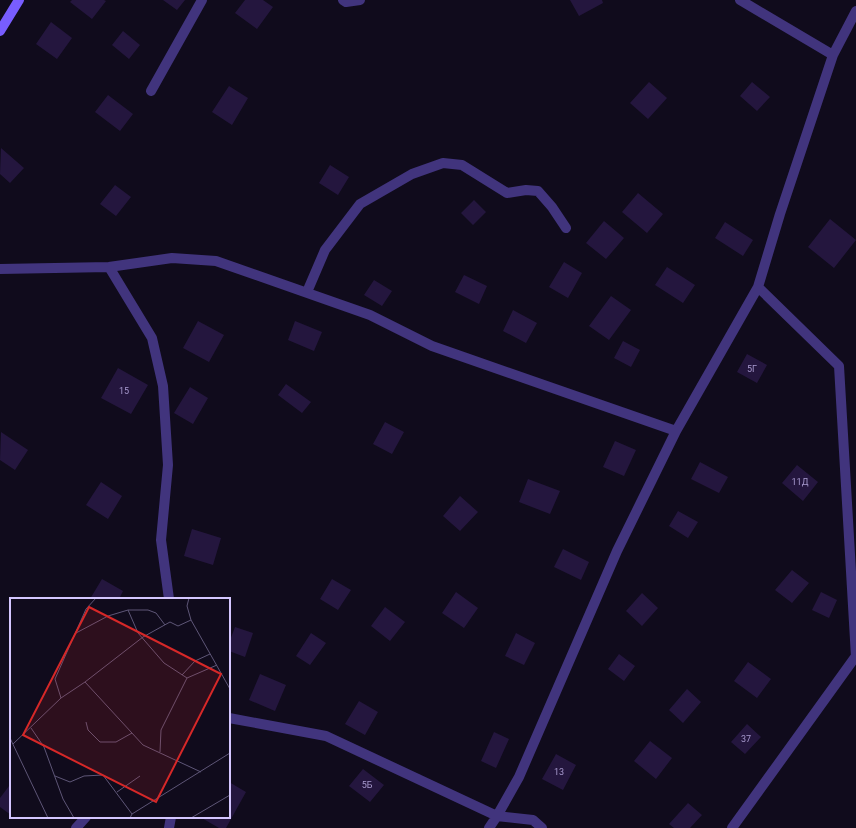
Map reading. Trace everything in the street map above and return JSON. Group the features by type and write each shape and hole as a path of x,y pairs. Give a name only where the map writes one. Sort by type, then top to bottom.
{"street":[{"path":"0,31 19,0"},
{"path":"151,91 202,0"},
{"path":"343,0 350,2 360,0"},
{"path":"740,0 833,55"},
{"path":"489,828 519,777 617,551 676,431 758,287 780,214 833,55 856,11"},
{"path":"307,292 325,250 360,204 412,174 442,163 462,165 507,193 526,190 538,191 552,207 566,228"},
{"path":"0,269 109,267 172,258 216,261 370,314 432,346 676,431"},
{"path":"109,267 152,338 163,386 168,465 162,540 169,598"},
{"path":"732,828 856,657 839,366 758,287"},
{"path":"230,718 326,736 497,816 533,820 542,828"},
{"path":"76,828 85,818"},
{"path":"169,828 171,818"}],"building":[{"path":"72,0 106,1 92,19 70,2"},
{"path":"163,0 185,0 177,10"},
{"path":"245,0 263,0 273,7 257,29 235,13"},
{"path":"570,0 602,0 603,3 579,16"},
{"path":"51,22 72,38 57,59 36,44"},
{"path":"123,31 140,45 129,59 112,45"},
{"path":"649,82 667,98 648,119 630,103"},
{"path":"752,82 770,97 757,111 740,96"},
{"path":"229,86 248,98 232,125 212,112"},
{"path":"108,95 133,114 120,131 95,112"},
{"path":"1,148 24,168 10,183 0,174"},
{"path":"330,165 349,177 338,195 319,183"},
{"path":"115,185 131,197 116,216 100,204"},
{"path":"638,193 663,214 647,233 622,212"},
{"path":"474,200 486,212 473,225 461,213"},
{"path":"830,219 856,240 834,268 808,247"},
{"path":"604,221 624,238 606,259 586,243"},
{"path":"725,222 753,240 743,256 715,238"},
{"path":"564,262 582,273 568,298 549,287"},
{"path":"667,267 695,285 683,303 655,285"},
{"path":"464,275 487,286 479,304 455,292"},
{"path":"374,280 392,291 382,306 364,295"},
{"path":"611,296 631,310 609,340 589,326"},
{"path":"513,310 537,323 526,343 503,331"},
{"path":"198,321 224,335 209,362 183,348"},
{"path":"295,321 322,332 314,351 288,340"},
{"path":"623,341 640,350 631,367 614,358"},
{"path":"747,354 767,365 757,383 737,372"},
{"path":"118,368 148,385 131,414 101,398"},
{"path":"286,384 311,402 302,413 278,395"},
{"path":"190,387 208,398 193,424 174,413"},
{"path":"385,422 404,432 392,454 373,444"},
{"path":"1,432 28,450 15,470 0,460"},
{"path":"615,441 636,450 624,476 603,467"},
{"path":"700,462 728,477 719,493 691,479"},
{"path":"797,465 818,482 803,501 782,483"},
{"path":"528,479 560,491 550,514 519,502"},
{"path":"101,482 122,496 108,519 86,505"},
{"path":"460,496 478,512 460,531 443,516"},
{"path":"678,511 698,522 688,538 669,526"},
{"path":"192,529 221,538 213,565 184,556"},
{"path":"563,549 589,562 581,580 554,567"},
{"path":"792,570 809,583 792,603 775,590"},
{"path":"102,579 123,591 120,598 91,598"},
{"path":"332,579 351,590 338,610 320,599"},
{"path":"456,592 478,608 464,628 442,613"},
{"path":"821,592 837,600 829,618 812,610"},
{"path":"642,593 658,608 642,626 626,611"},
{"path":"385,607 405,622 390,641 371,626"},
{"path":"235,627 253,633 245,657 230,651 230,640"},
{"path":"311,633 326,643 310,665 296,656"},
{"path":"516,633 535,643 524,665 505,656"},
{"path":"619,654 635,666 624,681 608,669"},
{"path":"748,662 771,679 757,698 734,681"},
{"path":"260,674 286,685 275,711 249,700"},
{"path":"687,689 701,702 683,723 669,710"},
{"path":"359,701 378,712 365,735 345,724"},
{"path":"747,724 761,737 745,754 731,742"},
{"path":"494,732 509,739 496,768 481,761"},
{"path":"650,741 672,758 656,779 634,761"},
{"path":"556,754 576,765 563,790 542,779"},
{"path":"363,769 384,785 370,802 349,786"},
{"path":"230,783 246,792 226,828 219,828 202,818 230,818"},
{"path":"10,786 10,814 0,807 0,798"},
{"path":"688,803 702,815 690,828 674,828 669,824"}]}
